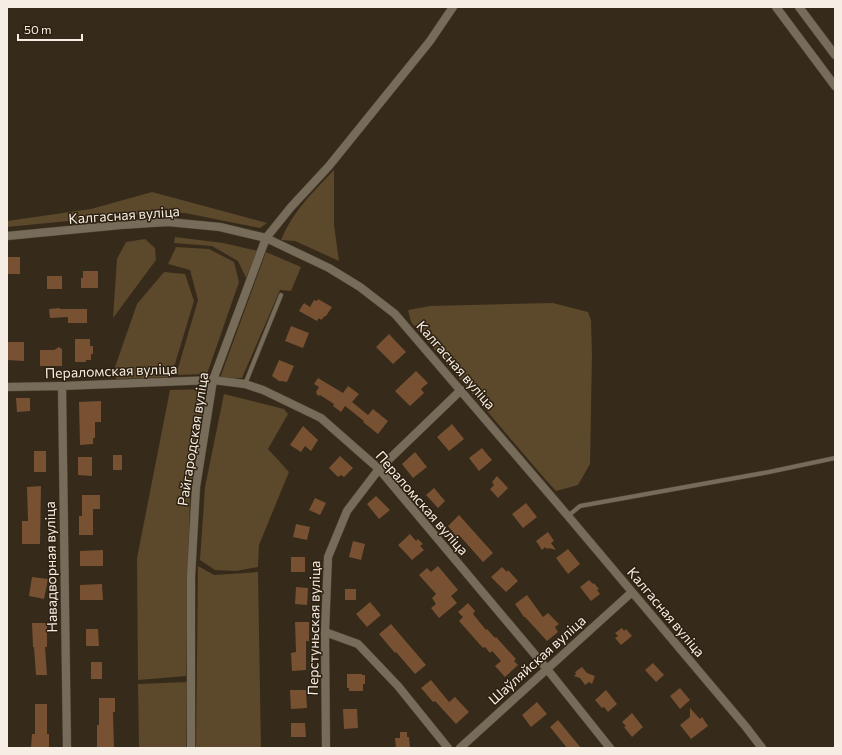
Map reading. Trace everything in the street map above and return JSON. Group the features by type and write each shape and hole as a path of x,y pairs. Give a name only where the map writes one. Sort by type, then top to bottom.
{"street":[{"path":"266,238 344,148 430,41 452,7"},
{"path":"776,7 835,86"},
{"path":"798,7 835,55"},
{"name":"Калгасная вуліца","path":"7,236 168,222 220,227 266,238 329,268 360,287 395,314 568,516 762,748"},
{"name":"Райгародская вуліца","path":"190,748 191,577 196,487 213,380 266,238"},
{"name":"Пераломская вуліца","path":"7,387 213,380 245,384 263,390 321,418 379,469 547,668 610,748"},
{"name":"Навадворная вуліца","path":"62,386 67,748"},
{"name":"Перстуньская вуліца","path":"326,748 326,632 328,557 347,511 379,469 460,390"},
{"name":"Шаўляйская вуліца","path":"460,748 632,592"},
{"path":"326,632 358,644 398,686 448,748"}],"lane":[{"path":"245,384 281,295"},
{"path":"568,516 580,506 769,472 835,458"}],"shaded area":[{"path":"334,170 334,225 339,261 295,241 281,240 291,220 311,194"},
{"path":"152,192 267,223 260,228 185,213 151,213 7,227 7,221 91,209"},
{"path":"175,237 223,243 258,251 246,278 238,261 212,246 174,243"},
{"path":"145,239 155,248 156,260 113,318 117,259 126,242"},
{"path":"176,247 209,249 234,262 239,282 207,374 176,375 198,300 190,270 168,264"},
{"path":"266,252 301,267 291,291 280,290 242,378 220,378"},
{"path":"164,272 185,274 194,301 171,377 116,379 115,367 137,304"},
{"path":"553,303 588,312 591,320 592,354 590,464 578,485 556,491 411,322 408,310 430,306"},
{"path":"206,389 190,493 186,676 138,680 137,558 170,390"},
{"path":"224,394 284,409 288,414 268,449 289,472 259,545 258,567 236,571 215,570 200,560 205,487"},
{"path":"198,566 214,575 258,572 261,748 196,748"},
{"path":"187,682 186,748 139,748 138,684"}],"building":[{"path":"8,257 20,257 20,274 7,274"},
{"path":"83,271 98,271 98,288 81,288"},
{"path":"47,276 62,276 62,289 47,289"},
{"path":"318,299 332,307 326,316 321,320 319,318 317,321 299,311 304,303 310,307 314,300 317,301"},
{"path":"49,309 87,309 87,323 68,323 68,317 50,318"},
{"path":"291,326 309,333 303,348 285,341"},
{"path":"389,334 406,352 393,364 376,347"},
{"path":"75,339 90,339 90,346 93,346 91,360 86,360 86,362 75,362"},
{"path":"7,342 24,342 24,361 7,360"},
{"path":"59,347 62,349 62,366 40,366 40,350 54,350"},
{"path":"279,360 294,366 287,382 279,381 272,376"},
{"path":"416,371 428,383 421,389 424,393 410,406 395,391"},
{"path":"318,378 343,393 348,386 359,394 352,402 368,415 373,409 388,421 378,434 345,406 341,412 333,406 334,404 320,395 318,396 316,392 319,387 314,384"},
{"path":"16,398 30,398 30,411 17,412"},
{"path":"101,401 101,422 95,422 95,438 93,438 93,444 80,445 79,402"},
{"path":"452,424 464,439 449,451 437,437"},
{"path":"303,426 318,440 311,451 305,446 301,452 290,445"},
{"path":"482,448 492,460 479,471 469,458"},
{"path":"34,451 46,451 46,472 34,472"},
{"path":"415,452 427,467 413,478 402,464"},
{"path":"113,455 122,455 122,470 113,470"},
{"path":"340,456 353,468 344,477 341,475 338,477 329,468"},
{"path":"78,457 92,457 92,476 78,475"},
{"path":"497,476 508,488 498,498 490,489 494,485 492,482"},
{"path":"41,486 40,544 22,544 22,521 28,521 27,487"},
{"path":"434,488 445,501 438,508 426,495"},
{"path":"82,495 100,495 100,509 93,509 93,535 79,535 79,516 82,516"},
{"path":"376,496 390,510 379,519 367,504"},
{"path":"315,498 326,503 320,515 309,510"},
{"path":"526,503 537,517 523,528 512,514"},
{"path":"459,515 493,553 483,562 459,535 457,537 448,526"},
{"path":"296,524 310,527 307,540 293,537"},
{"path":"548,532 554,541 551,543 556,550 549,548 547,549 545,547 542,550 536,541"},
{"path":"410,534 416,541 418,539 423,544 420,546 424,550 412,560 398,545"},
{"path":"353,541 365,544 361,560 349,557"},
{"path":"568,549 580,564 568,574 556,558"},
{"path":"103,550 103,566 80,566 80,551"},
{"path":"291,557 305,557 305,572 291,572"},
{"path":"438,566 458,590 451,596 457,603 439,618 431,608 436,604 432,598 436,594 419,575 427,568 431,572"},
{"path":"502,567 507,572 508,570 518,581 506,592 491,577"},
{"path":"32,577 48,579 44,599 29,596"},
{"path":"589,580 599,589 597,590 600,594 591,601 580,587"},
{"path":"102,584 103,600 80,600 80,585"},
{"path":"296,587 308,588 307,605 295,604"},
{"path":"345,589 356,589 356,600 345,600"},
{"path":"527,595 543,617 548,613 559,624 555,627 558,632 547,641 524,617 515,604"},
{"path":"370,602 381,615 367,627 356,614"},
{"path":"468,603 475,611 473,614 486,630 487,629 495,638 496,637 516,659 514,661 518,665 505,677 495,666 501,661 492,651 490,653 485,647 483,648 459,621 463,617 458,612"},
{"path":"295,622 309,622 309,641 306,641 306,670 292,671 291,653 296,652"},
{"path":"32,623 47,623 47,647 45,647 47,675 36,675"},
{"path":"391,624 426,665 415,674 379,634"},
{"path":"622,628 624,631 626,629 632,636 621,645 615,638 618,636 615,633"},
{"path":"86,629 98,629 99,646 86,646"},
{"path":"91,662 102,662 102,679 91,679"},
{"path":"653,663 664,675 656,682 645,670"},
{"path":"582,667 587,673 595,676 592,684 589,682 585,685 580,678 574,676 576,674 575,672"},
{"path":"347,674 365,675 363,691 349,691 349,688 347,688"},
{"path":"431,680 449,702 455,697 469,712 456,724 421,688"},
{"path":"680,688 690,700 680,709 670,696"},
{"path":"290,690 306,690 307,708 291,709"},
{"path":"606,690 617,704 608,712 595,700"},
{"path":"99,698 115,698 115,712 113,712 114,748 97,748"},
{"path":"537,702 547,714 531,727 522,715"},
{"path":"35,704 47,704 47,734 49,734 49,748 31,748 32,734 35,734"},
{"path":"690,708 700,719 702,717 708,726 691,739 680,725 690,717"},
{"path":"343,709 357,709 358,728 344,729"},
{"path":"632,713 643,727 632,737 622,722"},
{"path":"558,720 581,748 567,748 550,727"},
{"path":"291,723 305,723 306,737 291,737"},
{"path":"400,732 407,732 410,748 396,748 395,738 400,738"}]}
